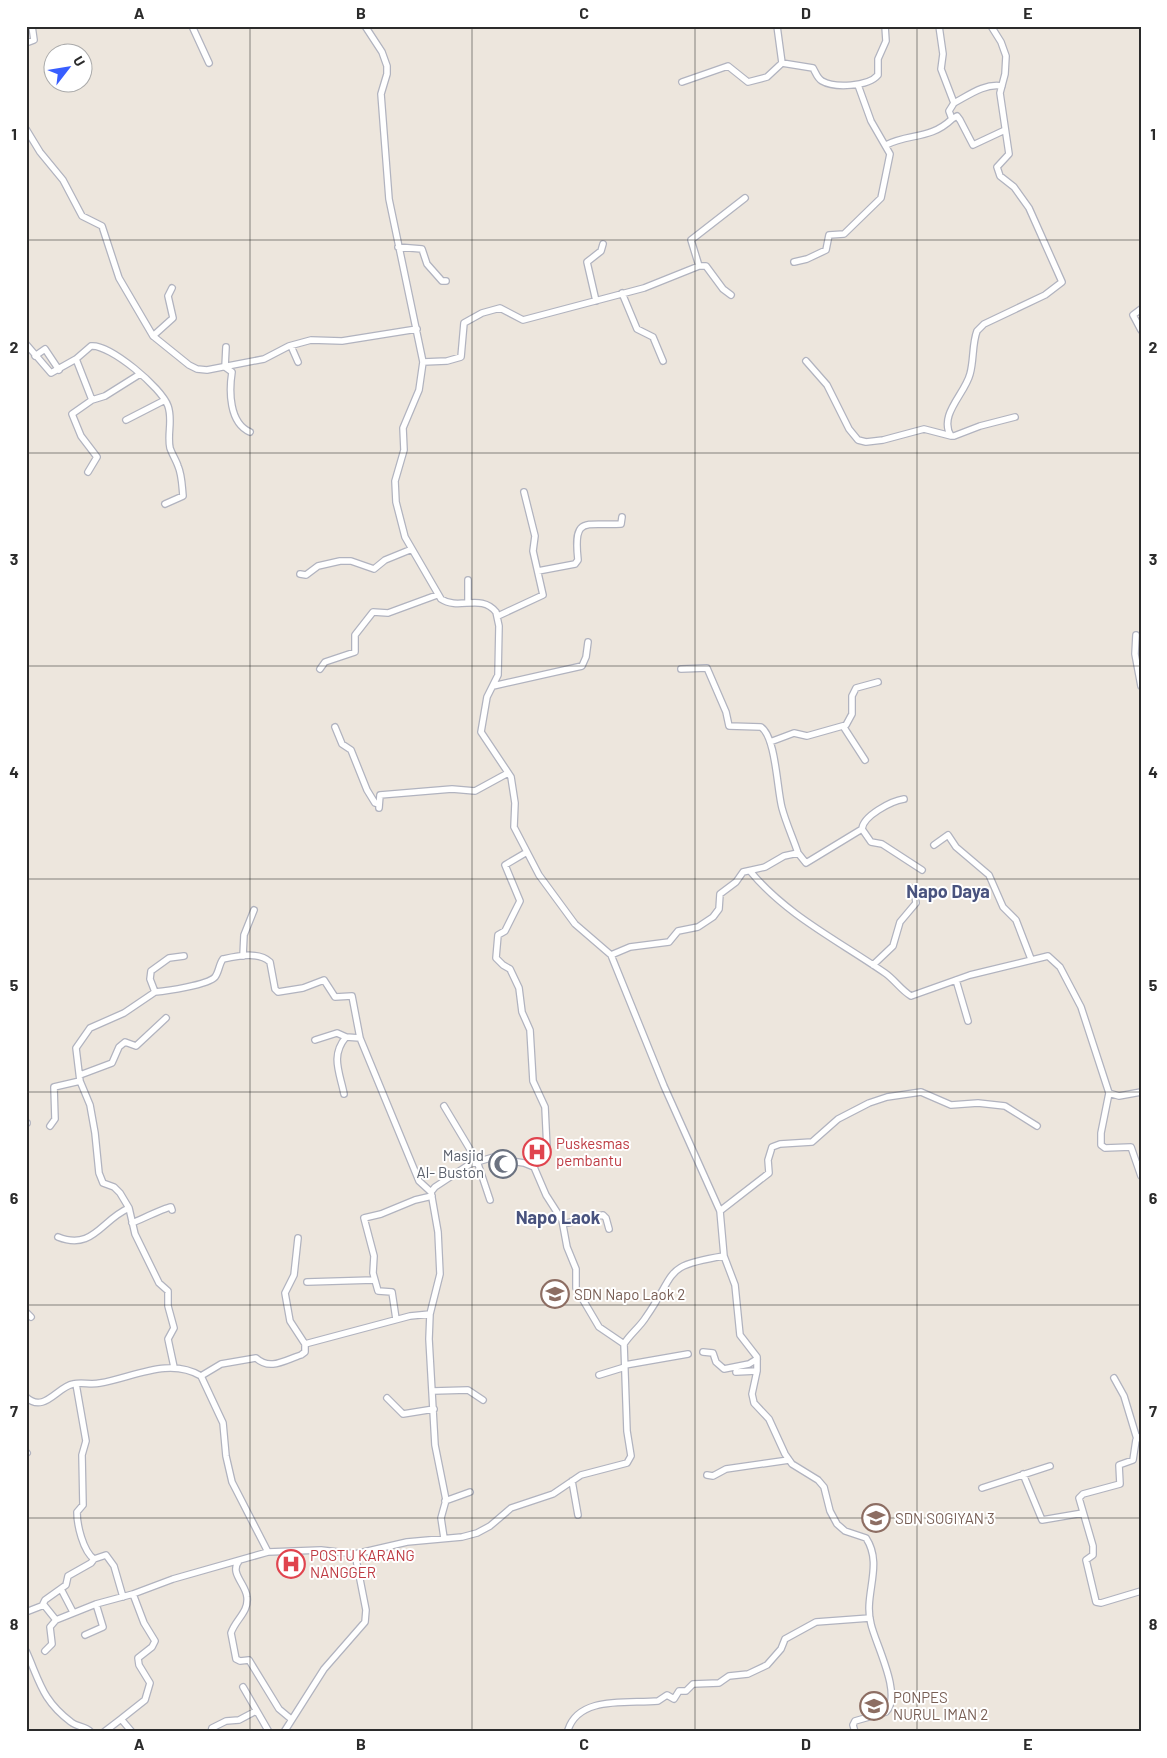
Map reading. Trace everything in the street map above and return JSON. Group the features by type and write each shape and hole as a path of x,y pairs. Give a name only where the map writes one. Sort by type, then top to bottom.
{"street":[{"path":"26,43 34,40 32,26"},
{"path":"192,26 209,63"},
{"path":"364,26 382,52 388,70 380,94 389,199 398,247 418,329 423,365 419,390 403,428 404,450 395,481 396,502 405,537 437,595 447,603 484,603 493,608 498,616 499,668 486,702 481,732 508,772 515,803 514,827 539,875 575,924 611,955 664,1086 720,1211 724,1256 735,1285 740,1335 757,1359 757,1371 752,1394 754,1404 769,1419 789,1460 797,1468 820,1482 826,1492 830,1511 837,1524 845,1531 866,1538 871,1546 874,1561 870,1618 888,1670 890,1707 886,1712 855,1721 855,1732"},
{"path":"777,26 782,63"},
{"path":"782,63 813,68 820,79 826,83 858,85 868,82 878,75 878,59 886,41 886,26"},
{"path":"940,26 943,54 941,70 954,103"},
{"path":"951,436 948,421 970,376 977,331 984,324 1045,295 1062,282 1029,208 1014,187 1000,176 997,166 1009,154 1005,130 1002,86 1006,56 1001,42 991,26"},
{"path":"682,82 728,66 748,82 767,77 782,63"},
{"path":"794,262 807,259 826,250 829,235 844,234 881,198 891,156 871,121 858,85"},
{"path":"952,119 949,110 954,103 980,89 1002,86"},
{"path":"886,145 894,141 915,138 937,131 957,116 973,145 1005,130"},
{"path":"26,129 40,152 64,180 82,216 102,226 119,278 152,336 189,365 197,369 225,367 264,359 291,346 311,340 342,341 418,329"},
{"path":"699,266 691,240 745,198"},
{"path":"596,301 587,262 601,251 603,244"},
{"path":"398,247 422,249 427,264 442,281 446,281"},
{"path":"423,365 447,362 460,357 464,323 494,309 503,309 523,320 644,288 699,266 706,266 723,289 730,294"},
{"path":"152,336 173,318 168,296 172,288"},
{"path":"622,294 637,329 653,337 663,361"},
{"path":"1141,309 1133,315 1141,330"},
{"path":"26,344 49,372 52,373 76,359 91,346 97,346 121,358 146,377 165,400 171,416 170,448 181,476 183,496 165,504"},
{"path":"291,346 298,362"},
{"path":"225,367 226,347"},
{"path":"35,356 45,349 59,370"},
{"path":"76,359 92,400"},
{"path":"806,360 827,385 849,429 858,440 866,442 883,440 924,429 951,436 1014,417"},
{"path":"225,367 232,372 229,392 237,418 250,432"},
{"path":"88,472 97,458 81,436 72,414 92,400 105,396 140,374"},
{"path":"126,420 165,400"},
{"path":"498,616 524,602 542,596 533,551 534,536 524,492"},
{"path":"538,571 576,564 578,560 576,542 579,530 587,525 621,524 622,517"},
{"path":"300,574 306,575 318,566 340,561 352,561 374,569 386,560 412,549"},
{"path":"468,580 468,602"},
{"path":"320,669 325,662 355,652 355,635 373,612 388,613 437,595"},
{"path":"1136,634 1135,654 1141,686"},
{"path":"493,686 582,666 586,657 588,642"},
{"path":"682,669 707,668 726,712 730,727 763,728 770,742 782,809 798,853 806,863 862,830 865,821 886,806 904,799"},
{"path":"770,742 794,733 807,736 843,726 852,714 852,696 856,688 878,682"},
{"path":"843,726 865,760"},
{"path":"335,727 342,744 351,750 367,790 379,806 380,795 452,789 475,790 508,772"},
{"path":"862,830 871,842 882,844 922,870"},
{"path":"934,845 944,836 948,835 956,847 984,869 1003,906 1016,920 1031,959"},
{"path":"527,852 505,865 520,901 505,931 498,935 496,958 503,965 510,968 519,988 522,1012 531,1034 533,1081 545,1107 547,1149 534,1168"},
{"path":"611,955 630,947 669,942 678,932 698,927 708,921 719,909 720,894 736,882 743,872 764,867 784,856 798,853"},
{"path":"750,870 779,902 896,981 911,996 956,980 1048,956 1060,967 1081,1007 1110,1093 1101,1133 1101,1145 1105,1148 1130,1146 1141,1176"},
{"path":"873,965 893,946 900,922 916,904 914,888"},
{"path":"243,956 243,938 254,910"},
{"path":"155,992 150,979 151,971 168,958 184,956"},
{"path":"174,1367 168,1339 174,1326 168,1306 168,1291 159,1283 133,1230 129,1208 118,1189 104,1184 98,1173 95,1133 90,1105 80,1078 76,1048 90,1028 124,1013 155,992 166,992 173,988 205,983 216,976 223,959 260,956 270,962 275,989 278,992 304,988 324,980 335,997 352,996 360,1038 420,1181 432,1194 438,1232 440,1267 430,1314 430,1339 436,1445 446,1501 441,1518 444,1538"},
{"path":"956,980 968,1021"},
{"path":"50,1126 55,1119 54,1087 80,1078 112,1063 121,1045 125,1042 136,1046 166,1018"},
{"path":"316,1040 336,1033 346,1037 360,1038"},
{"path":"344,1094 336,1058 338,1048 346,1037"},
{"path":"720,1211 769,1173 768,1160 772,1148 780,1144 812,1142 841,1117 882,1098 921,1092 951,1106 983,1103 1005,1106 1037,1126"},
{"path":"1110,1093 1120,1096 1141,1092"},
{"path":"444,1106 477,1161 490,1200"},
{"path":"396,1319 392,1292 378,1291 374,1280 374,1256 365,1217 381,1214 432,1194 440,1183 477,1161 506,1154 511,1161 524,1163 534,1168 546,1195 558,1212 563,1224 567,1248 576,1268 576,1288 600,1326 624,1344"},
{"path":"132,1223 152,1216 166,1208 170,1207 172,1210"},
{"path":"58,1237 70,1242 87,1238 104,1228 118,1212 129,1208"},
{"path":"563,1224 602,1215 606,1218 609,1229"},
{"path":"201,1376 221,1364 255,1358 261,1363 274,1365 303,1354 305,1344 292,1326 285,1294 286,1287 294,1275 298,1238"},
{"path":"45,1651 52,1644 50,1627 56,1620 73,1612 133,1594 173,1579 268,1552 322,1550 355,1554 407,1542 462,1536 488,1528 511,1508 553,1494 585,1473 620,1466 630,1459 624,1344 647,1316 672,1272 690,1262 724,1256"},
{"path":"307,1282 374,1280"},
{"path":"26,1312 31,1317"},
{"path":"305,1344 396,1319 430,1314"},
{"path":"703,1352 713,1353 716,1362 724,1368 749,1364 757,1359"},
{"path":"599,1375 625,1366 688,1354"},
{"path":"26,1397 32,1402 41,1403 76,1384 95,1384 174,1367 201,1376 224,1428 226,1456 232,1482 268,1552"},
{"path":"736,1372 757,1371"},
{"path":"1114,1378 1124,1396 1139,1438 1134,1460 1119,1465 1121,1483 1080,1495 1093,1549 1093,1555 1086,1560 1096,1602 1101,1603 1141,1591"},
{"path":"76,1384 86,1442 82,1455 83,1505 77,1511 77,1520 89,1553 94,1559"},
{"path":"433,1392 468,1390 483,1400"},
{"path":"387,1398 403,1414 434,1409"},
{"path":"707,1475 712,1476 726,1469 789,1460"},
{"path":"982,1488 1050,1466"},
{"path":"1023,1474 1042,1520 1083,1513"},
{"path":"572,1481 578,1515"},
{"path":"446,1501 470,1492"},
{"path":"26,1612 43,1604 45,1600 61,1589 67,1583 68,1576 104,1554 108,1556 114,1566 123,1597"},
{"path":"284,1732 333,1657 365,1622 366,1610 355,1554"},
{"path":"240,1561 235,1571 246,1594 247,1602 246,1610 231,1633 236,1658 240,1661 250,1660 279,1710 291,1719"},
{"path":"61,1589 73,1612"},
{"path":"104,1732 147,1698 147,1689 150,1683 139,1665 138,1658 155,1643 141,1617 133,1594"},
{"path":"43,1604 56,1620"},
{"path":"85,1635 103,1627 96,1604"},
{"path":"568,1730 573,1719 589,1707 658,1701 667,1695 673,1699 679,1691 686,1690 693,1684 719,1683 731,1675 750,1673 772,1661 786,1638 816,1622 870,1618"},
{"path":"26,1651 48,1701 73,1724 84,1727 91,1732"},
{"path":"243,1687 269,1732"},
{"path":"211,1732 212,1728 226,1721 239,1720 256,1711"},
{"path":"121,1719 132,1732"}],"place":[{"name":"Puskesmas pembantu","path":"537,1152"},
{"name":"Masjid Al- Buston","path":"503,1164"},
{"name":"SDN Napo Laok 2","path":"555,1294"},
{"name":"SDN SOGIYAN 3","path":"876,1518"},
{"name":"POSTU KARANG NANGGER","path":"291,1564"},
{"name":"PONPES NURUL IMAN 2","path":"874,1706"}],"district":[{"name":"Napo Daya","path":"948,891"},
{"name":"Napo Laok","path":"558,1217"}]}
